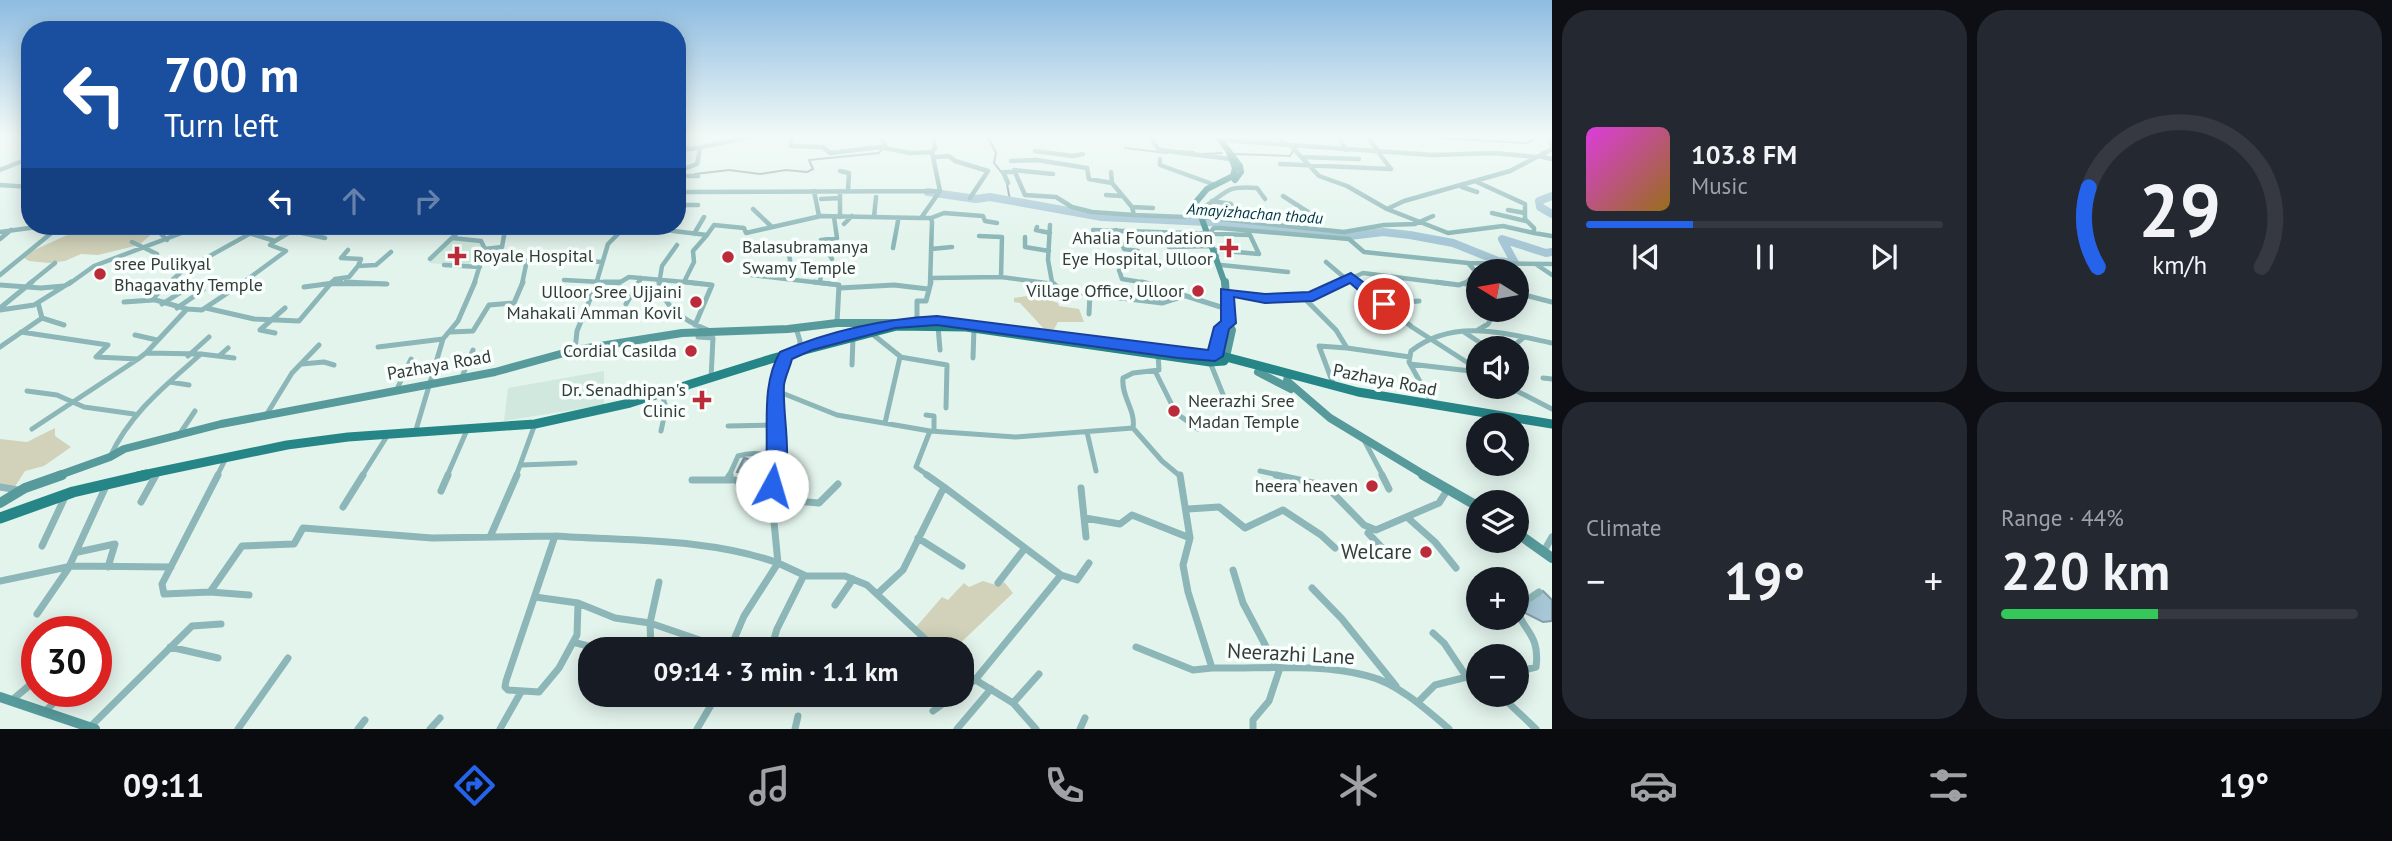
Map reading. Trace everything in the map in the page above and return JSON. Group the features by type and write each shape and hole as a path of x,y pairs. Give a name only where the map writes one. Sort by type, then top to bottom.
{"main road":[{"path":"1225,359 1232,330 1228,323 1226,292 1221,265 1199,209 1199,197 1233,176 1235,171"},
{"path":"1199,209 1207,196 1236,179 1241,171"},
{"path":"786,356 895,324 950,322 1157,353"},
{"name":"Pazhaya Road","path":"0,503 21,490 110,457 124,449 397,388 508,369 575,350 682,333 796,328 837,323 895,324"},
{"path":"916,323 1225,359 1258,372 1303,396"},
{"path":"1212,359 1222,327 1228,323"},
{"path":"5,516 108,483 287,445 389,433 535,424 662,394 711,377 895,324"},
{"name":"Pazhaya Road","path":"1225,359 1288,378 1552,426"},
{"path":"1258,372 1361,397 1552,426"},
{"path":"1288,378 1303,396 1330,418 1466,499"},
{"path":"1529,541 1548,554"},
{"path":"6,699 93,728"}],"street":[{"path":"840,171 849,173 848,190"},
{"path":"921,218 939,193 936,171"},
{"path":"970,198 987,171"},
{"path":"1032,171 1053,174"},
{"path":"1088,171 1089,179 1112,183"},
{"path":"1177,171 1215,185"},
{"path":"1315,171 1320,176 1348,186 1387,209 1448,233 1503,226 1552,236"},
{"path":"1387,209 1404,201 1462,187 1510,171"},
{"path":"1008,183 1003,172 1015,172 1025,195 1056,197 1062,204 1110,214 1185,216 1189,210 1199,209 1222,191 1236,187 1257,188 1265,199"},
{"path":"1111,172 1112,183 1132,207 1134,215"},
{"path":"686,175 698,176"},
{"path":"1477,182 1525,204 1526,221"},
{"path":"2,186 21,187"},
{"path":"1462,187 1477,192"},
{"path":"686,191 848,190 939,193"},
{"path":"814,191 819,216"},
{"path":"832,259 821,240 837,238 840,191"},
{"path":"1106,195 1121,196"},
{"path":"1212,201 1231,204 1238,215 1271,215 1322,221 1283,196"},
{"path":"874,217 876,197"},
{"path":"821,199 840,198"},
{"path":"686,205 698,205"},
{"path":"1132,207 1153,208"},
{"path":"752,209 776,227 782,236"},
{"path":"1508,210 1525,214"},
{"path":"684,282 694,262 693,251 713,225 744,228 746,233 819,216 874,217 898,221 953,213 983,216 985,221 997,223"},
{"path":"1492,213 1526,221 1534,228 1534,233"},
{"path":"844,224 852,216"},
{"path":"1203,220 1359,232 1385,225 1416,226 1433,216"},
{"path":"694,234 704,217"},
{"path":"916,323 917,301 926,301 932,278 931,218"},
{"path":"893,248 898,221"},
{"path":"1050,225 1049,251 1046,258 1052,282 1062,291 1162,303 1184,296"},
{"path":"1037,227 1036,230 1050,233"},
{"path":"0,232 21,228"},
{"path":"1208,234 1214,228 1220,228 1349,239 1364,252 1466,263"},
{"path":"0,239 13,229"},
{"path":"1093,230 1250,234 1259,254 1170,247"},
{"path":"1116,230 1124,249 1138,251"},
{"path":"686,232 707,236"},
{"path":"0,275 49,235"},
{"path":"161,235 167,240"},
{"path":"0,309 38,303 94,266 179,235"},
{"path":"153,300 181,272 249,235"},
{"path":"254,235 275,241"},
{"path":"124,302 153,300 198,311 283,255 286,251 271,245 286,235"},
{"path":"311,235 325,238"},
{"path":"430,260 455,235"},
{"path":"485,249 502,247 504,235"},
{"path":"575,350 577,331 602,262 616,235"},
{"path":"979,236 1002,237 1001,277"},
{"path":"1025,237 1025,247 1049,251"},
{"path":"378,347 443,339 451,332 474,285 485,249 481,241 452,238"},
{"path":"132,242 158,254"},
{"path":"677,245 661,268 659,280 668,305 682,318 718,332"},
{"path":"785,245 790,259 789,279"},
{"path":"931,249 952,247"},
{"path":"206,307 240,317 299,321 330,285 338,278 349,277 358,267 361,259 341,258 348,250"},
{"path":"1194,257 1215,251"},
{"path":"358,267 376,265 391,252"},
{"path":"451,332 473,331 489,305 514,303 524,280 527,260"},
{"path":"568,260 602,262"},
{"path":"1326,262 1466,362"},
{"path":"0,309 55,263"},
{"path":"1530,264 1552,264"},
{"path":"1536,264 1552,275"},
{"path":"444,265 480,267"},
{"path":"1221,265 1288,272"},
{"path":"820,282 822,267"},
{"path":"1119,270 1122,279 1154,284 1227,309"},
{"path":"1226,292 1265,298 1303,298 1313,296 1348,278 1367,273 1460,285 1466,283"},
{"path":"743,274 820,282 839,285 840,288 894,285 928,289"},
{"path":"564,280 619,283 629,277 712,285 695,325"},
{"path":"932,278 1001,277 1052,282"},
{"path":"626,304 640,278"},
{"path":"304,287 351,282 387,284"},
{"path":"162,304 194,284"},
{"path":"0,285 64,286"},
{"path":"837,323 840,288"},
{"path":"177,308 203,290"},
{"path":"1089,314 1090,294"},
{"path":"1530,296 1552,302"},
{"path":"1303,298 1336,330 1347,348"},
{"path":"1384,304 1419,301"},
{"path":"38,303 42,318"},
{"path":"275,333 260,330 285,308"},
{"path":"32,429 146,353 187,309"},
{"path":"42,318 64,325"},
{"path":"0,346 42,318"},
{"path":"1478,330 1489,322"},
{"path":"938,326 940,350"},
{"path":"796,328 800,341 799,350"},
{"path":"973,358 974,328"},
{"path":"1433,405 1410,360 1411,351 1427,337 1463,331 1478,330 1511,336"},
{"path":"1463,331 1470,336"},
{"path":"21,332 108,345 96,357 138,359"},
{"path":"871,333 901,357 947,366 946,408"},
{"path":"135,335 157,341"},
{"path":"188,356 209,337"},
{"path":"698,338 713,338 711,377"},
{"path":"852,365 853,338"},
{"path":"415,433 443,339"},
{"path":"1529,339 1552,343"},
{"path":"265,417 292,373 319,345"},
{"path":"1334,386 1319,346 1347,348 1466,369"},
{"path":"219,356 228,348"},
{"path":"462,377 473,350"},
{"path":"146,353 188,356 201,354 234,358"},
{"path":"777,391 837,415 932,431 1015,437 1133,428 1134,418 1121,390 1123,378 1159,369 1157,353"},
{"path":"110,457 134,414 201,354"},
{"path":"734,637 778,563 771,491 776,459 776,383 786,356"},
{"path":"886,423 901,357"},
{"path":"397,388 411,359"},
{"path":"1212,359 1224,397"},
{"path":"302,364 324,362 334,365"},
{"path":"1155,371 1167,397 1183,420 1198,429"},
{"path":"1543,377 1552,379"},
{"path":"170,382 189,385"},
{"path":"27,391 57,395 85,407 134,414"},
{"path":"662,394 666,408 662,432"},
{"path":"1529,397 1552,409"},
{"path":"179,435 195,411"},
{"path":"926,415 934,416 932,431 916,467 1061,575 1077,580 1089,563"},
{"path":"490,537 521,465 535,424"},
{"path":"728,426 774,425"},
{"name":"Neerazhi Lane","path":"1133,428 1162,461 1179,473 1188,509 1190,538 1183,565 1189,598 1212,668 1319,670 1370,676 1398,688 1448,729"},
{"path":"441,491 467,430"},
{"path":"1087,432 1096,471"},
{"path":"343,507 389,433"},
{"path":"1363,438 1389,489"},
{"path":"733,480 729,478 730,472 738,456 759,454 776,459"},
{"path":"226,458 162,584 163,594 210,592 250,595"},
{"path":"521,465 575,463"},
{"path":"141,502 158,471"},
{"path":"1260,471 1326,486 1364,525 1372,529 1384,528 1439,503 1448,489"},
{"path":"692,480 733,480 771,491"},
{"path":"37,614 53,596 72,566 108,483"},
{"path":"771,499 819,503 838,484"},
{"path":"0,486 21,490"},
{"path":"877,594 903,570 944,487"},
{"path":"1081,488 1086,537"},
{"path":"42,546 66,495"},
{"path":"1188,509 1219,507 1245,527 1283,510 1321,535 1335,548"},
{"path":"1085,518 1120,524 1132,515 1190,538"},
{"path":"0,527 5,516"},
{"path":"1408,518 1436,542 1456,568"},
{"path":"210,592 242,546 294,544 303,528 432,538 555,536 706,545 742,550 804,575 845,576 853,579 867,585 923,637"},
{"path":"1372,529 1368,533 1387,553 1373,558"},
{"path":"555,536 505,687 508,690 539,692 559,668 573,642 578,625 578,603"},
{"path":"1548,554 1552,537"},
{"path":"918,538 962,566"},
{"path":"78,552 115,544 108,567"},
{"path":"998,583 1025,548"},
{"path":"0,581 72,566 171,567"},
{"path":"1233,570 1243,603 1279,671 1269,701 1253,720 1253,729"},
{"path":"774,637 777,623 794,598 804,575"},
{"path":"1036,729 1013,703 975,680 1061,575"},
{"path":"835,605 853,579"},
{"path":"651,637 650,623 659,582"},
{"path":"1312,589 1349,627 1398,688"},
{"path":"1529,669 1536,667 1538,657 1533,632 1518,612 1518,606 1539,592"},
{"path":"535,597 578,603 615,618 650,623 692,637"},
{"path":"93,728 192,626 221,624"},
{"path":"1418,702 1435,685 1466,676 1444,643 1433,633"},
{"path":"573,642 578,643"},
{"path":"170,647 218,659"},
{"path":"1136,647 1193,670 1212,668"},
{"path":"239,729 288,658"},
{"path":"1013,703 1039,674"},
{"path":"6,699 21,689"},
{"path":"957,729 991,689"},
{"path":"500,729 521,692"},
{"path":"44,712 49,707"},
{"path":"696,729 709,707"},
{"path":"933,711 938,707"},
{"path":"1513,707 1536,729"},
{"path":"795,729 798,716"},
{"path":"430,729 440,718"},
{"path":"1080,729 1085,718"},
{"path":"358,729 365,720"}],"shaded area":[{"path":"67,235 151,235 139,245 98,255 81,254 65,261 29,261 21,256"},
{"name":"Royale Hospital","path":"453,239 480,242 484,248 467,266 429,263"},
{"path":"1033,295 1058,303 1059,306 1079,309 1084,322 1058,322 1054,329 1045,330 1020,303 1014,302 1014,298"},
{"path":"604,371 604,405 504,421 508,388"},
{"path":"55,428 55,436 71,447 44,466 25,471 14,488 0,491 0,439 27,442"},
{"path":"983,581 999,586 1004,582 1013,593 967,637 927,637 916,627 942,597 948,600 964,583 969,587"}],"water":[{"path":"744,458 773,465 769,484 737,472"},
{"path":"1543,591 1552,600 1552,621 1543,622 1529,615 1529,599"}],"waterway":[{"path":"695,174 720,171"},
{"path":"737,171 760,174 779,171"},
{"path":"797,171 809,171"},
{"path":"1007,184 1010,200"},
{"name":"Amayizhachan thodu","path":"928,192 976,199 990,197 1102,217 1228,223 1350,236 1383,232 1410,235 1453,243 1498,261 1515,263 1502,239 1546,253 1552,252"},
{"name":"Amayizhachan thodu","path":"1552,196 1539,201 1540,207 1552,214"}],"place":[{"name":"Ahalia Foundation Eye Hospital, Ulloor","path":"1229,248"},
{"name":"Royale Hospital","path":"457,256"},
{"name":"Balasubramanya Swamy Temple","path":"728,257"},
{"name":"sree Pulikyal Bhagavathy Temple","path":"100,274"},
{"name":"Village Office, Ulloor","path":"1198,291"},
{"name":"Ulloor Sree Ujjaini Mahakali Amman Kovil","path":"696,302"},
{"name":"Cordial Casilda","path":"691,351"},
{"name":"Dr. Senadhipan's Clinic","path":"702,400"},
{"name":"Neerazhi Sree Madan Temple","path":"1174,411"},
{"name":"heera heaven","path":"1372,486"},
{"name":"Welcare","path":"1426,552"}],"route":[{"path":"772,486 777,466 774,425 778,397 776,383 786,356 849,334 894,323 937,321 1178,354 1215,356 1222,327 1228,323 1226,292 1265,298 1303,298 1327,290 1351,277 1384,304"}]}
